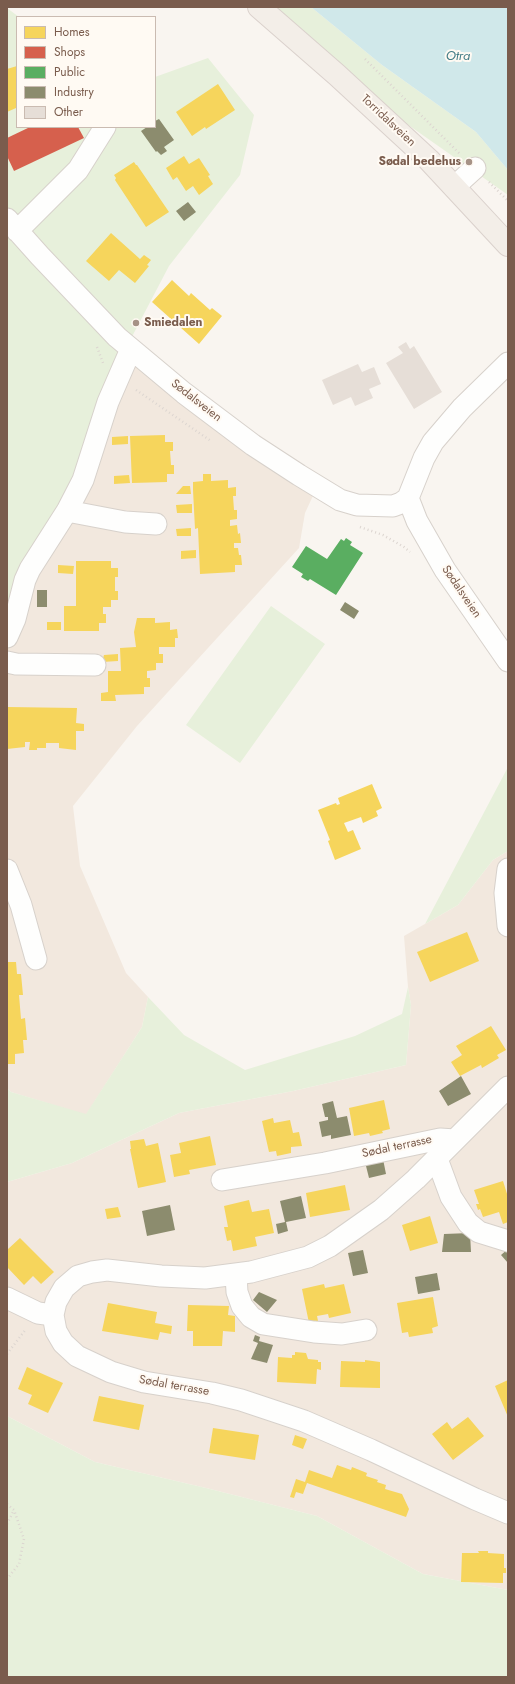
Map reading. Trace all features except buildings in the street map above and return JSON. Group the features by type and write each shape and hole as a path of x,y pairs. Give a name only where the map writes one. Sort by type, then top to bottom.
{"main road":[{"name":"Torridalsveien","path":"259,7 403,135 429,160 508,245"}],"street":[{"name":"Sødalsveien","path":"104,128 78,170 12,225 117,337 184,393 253,445 340,500 357,505 376,507 393,506 408,498 417,521 445,570 508,661"},
{"path":"454,187 475,168"},
{"path":"7,637 15,619 25,580 30,569 67,511 83,480 108,402 131,349"},
{"path":"408,498 424,458 433,442 462,408 508,363"},
{"path":"67,511 125,522 156,524"},
{"path":"7,662 16,664 95,665"},
{"path":"508,869 505,893 508,926"},
{"path":"7,870 20,905 36,960"},
{"name":"Sødal terrasse","path":"508,1087 437,1159 381,1210 330,1246 308,1257 290,1263 236,1275 205,1278 186,1278 107,1270 92,1272 78,1276 64,1288 56,1302 46,1314 63,1343 77,1356 111,1372 144,1382 212,1393 241,1400 304,1422 371,1450 474,1499 508,1513"},
{"name":"Sødal terrasse","path":"222,1180 325,1163 440,1139 455,1140"},
{"name":"Sødal terrasse","path":"437,1159 451,1197 468,1223 479,1232 508,1241"},
{"path":"236,1275 237,1292 242,1306 251,1317 263,1324 314,1332 342,1334 366,1330"},
{"path":"7,1298 46,1314"}],"path":[{"path":"365,58 508,201"},
{"path":"7,1354 46,1314"},
{"path":"7,1504 14,1510 24,1539 19,1564 7,1579"},
{"path":"7,1524 14,1510"}],"shaded area":[{"path":"131,339 318,485 305,513 299,548 137,726 73,806 80,866 126,973 148,997 142,1027 86,1115 11,1092 7,1088 7,621"},
{"path":"508,851 508,1590 423,1574 317,1516 95,1462 7,1416 7,1182 72,1163 179,1113 293,1091 406,1065 411,1005 404,936 458,905 493,860"}],"green space":[{"path":"257,7 311,7 382,65 476,132 508,170 508,195 340,77"},
{"path":"7,8 18,16 16,16 16,128 156,128 156,77 208,58 254,115 240,175 169,266 114,371 88,452 7,621"},
{"path":"271,606 325,644 240,763 186,725"},
{"path":"508,767 508,851 493,860 458,905 425,924"},
{"path":"408,987 411,1005 406,1065 293,1091 179,1113 72,1163 7,1182 7,1088 11,1092 86,1114 142,1027 148,997 184,1035 245,1070 355,1036 402,1014"},
{"path":"7,1416 95,1462 317,1516 423,1574 508,1590 508,1677 7,1677"}],"water":[{"name":"Otra","path":"311,7 508,7 508,170 476,132 382,65"}],"place":[{"name":"Sødal bedehus","path":"469,162"},
{"name":"Smiedalen","path":"136,323"}]}
